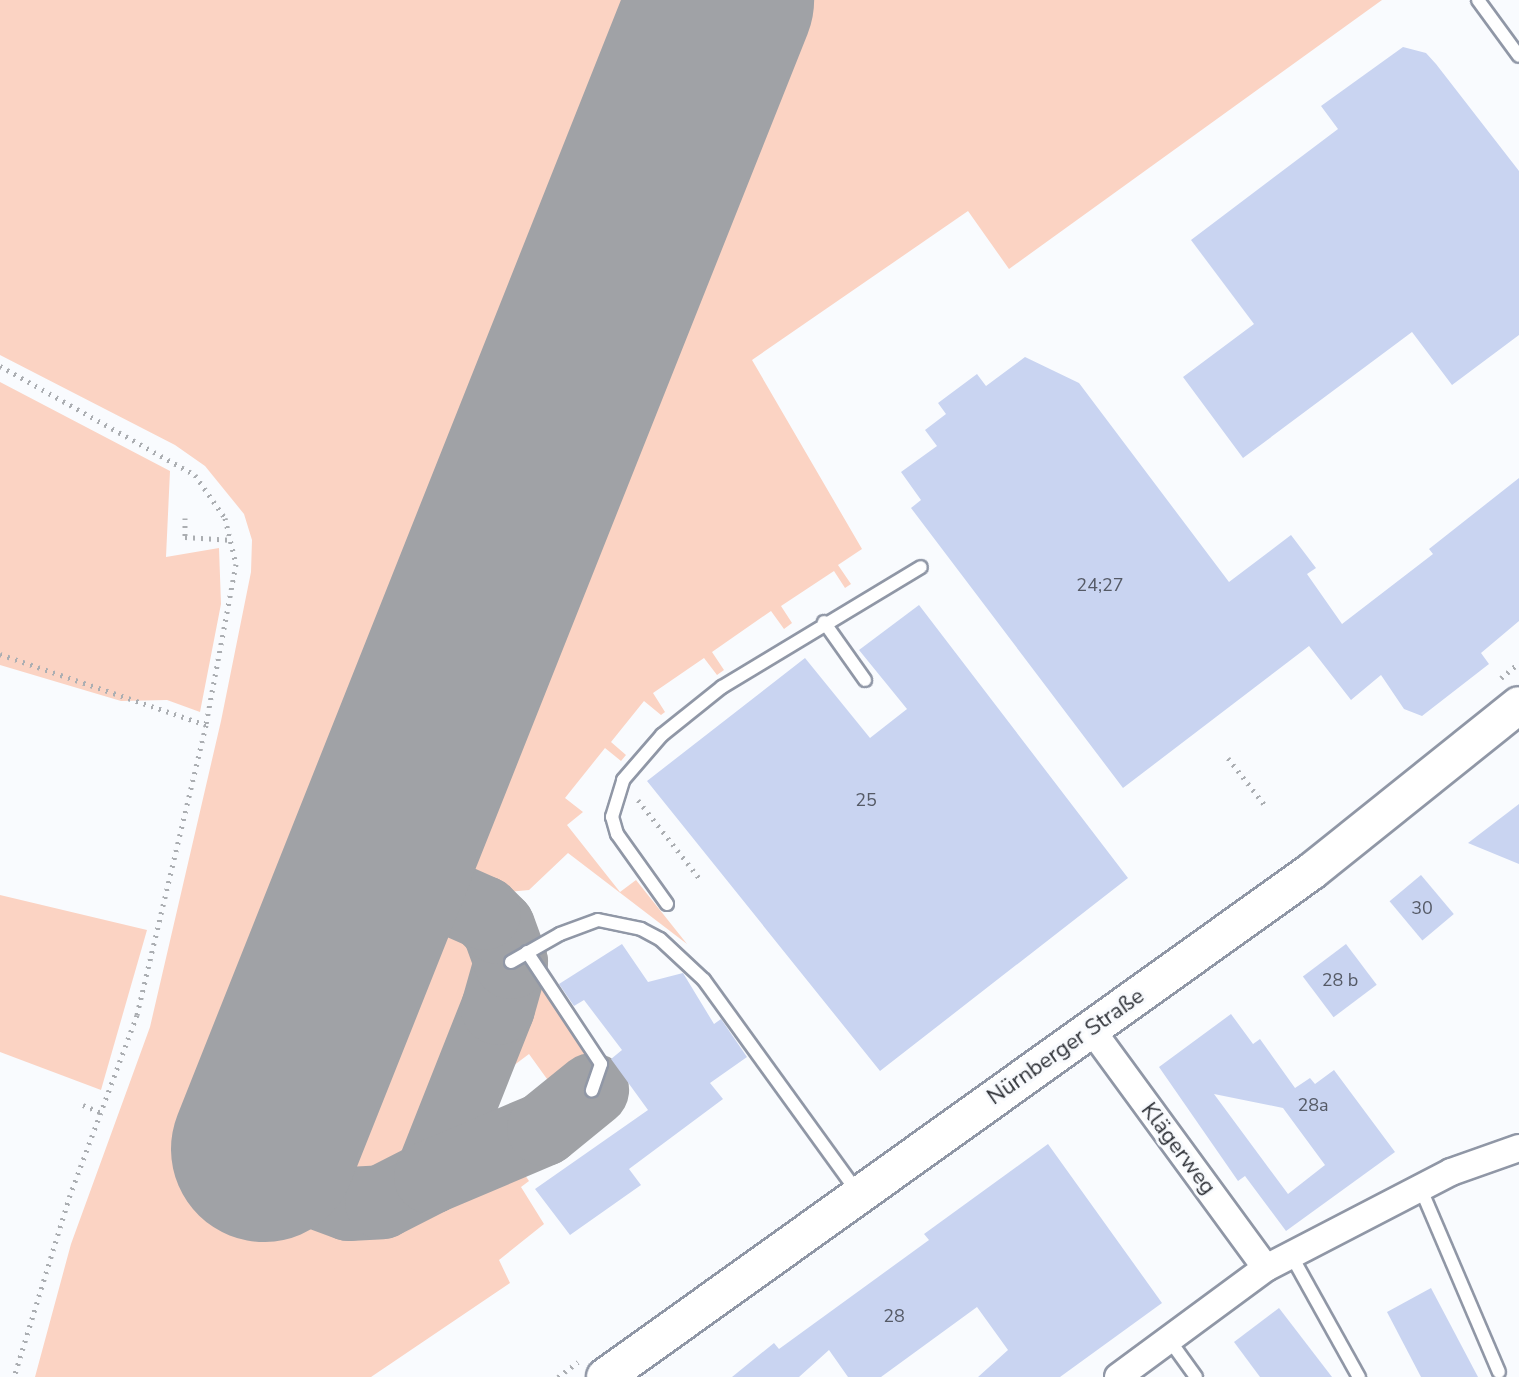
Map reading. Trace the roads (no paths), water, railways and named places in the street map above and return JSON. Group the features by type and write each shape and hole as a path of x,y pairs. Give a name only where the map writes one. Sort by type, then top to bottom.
{"main road":[{"name":"Nürnberger Straße","path":"605,1377 1354,840 1519,705"}],"street":[{"name":"Klägerweg","path":"1091,1029 1266,1268"},
{"path":"1118,1377 1266,1268 1420,1187 1519,1148"}],"lane":[{"path":"1478,0 1519,56"},
{"path":"667,904 617,834 612,817 623,780 662,735 722,687 824,622 921,567"},
{"path":"824,622 865,680"},
{"path":"511,962 598,920 641,929 660,939 704,980 859,1196"},
{"path":"527,952 601,1064 592,1090"},
{"path":"1420,1187 1499,1372"},
{"path":"1291,1255 1359,1377"},
{"path":"1168,1338 1196,1377"}]}
